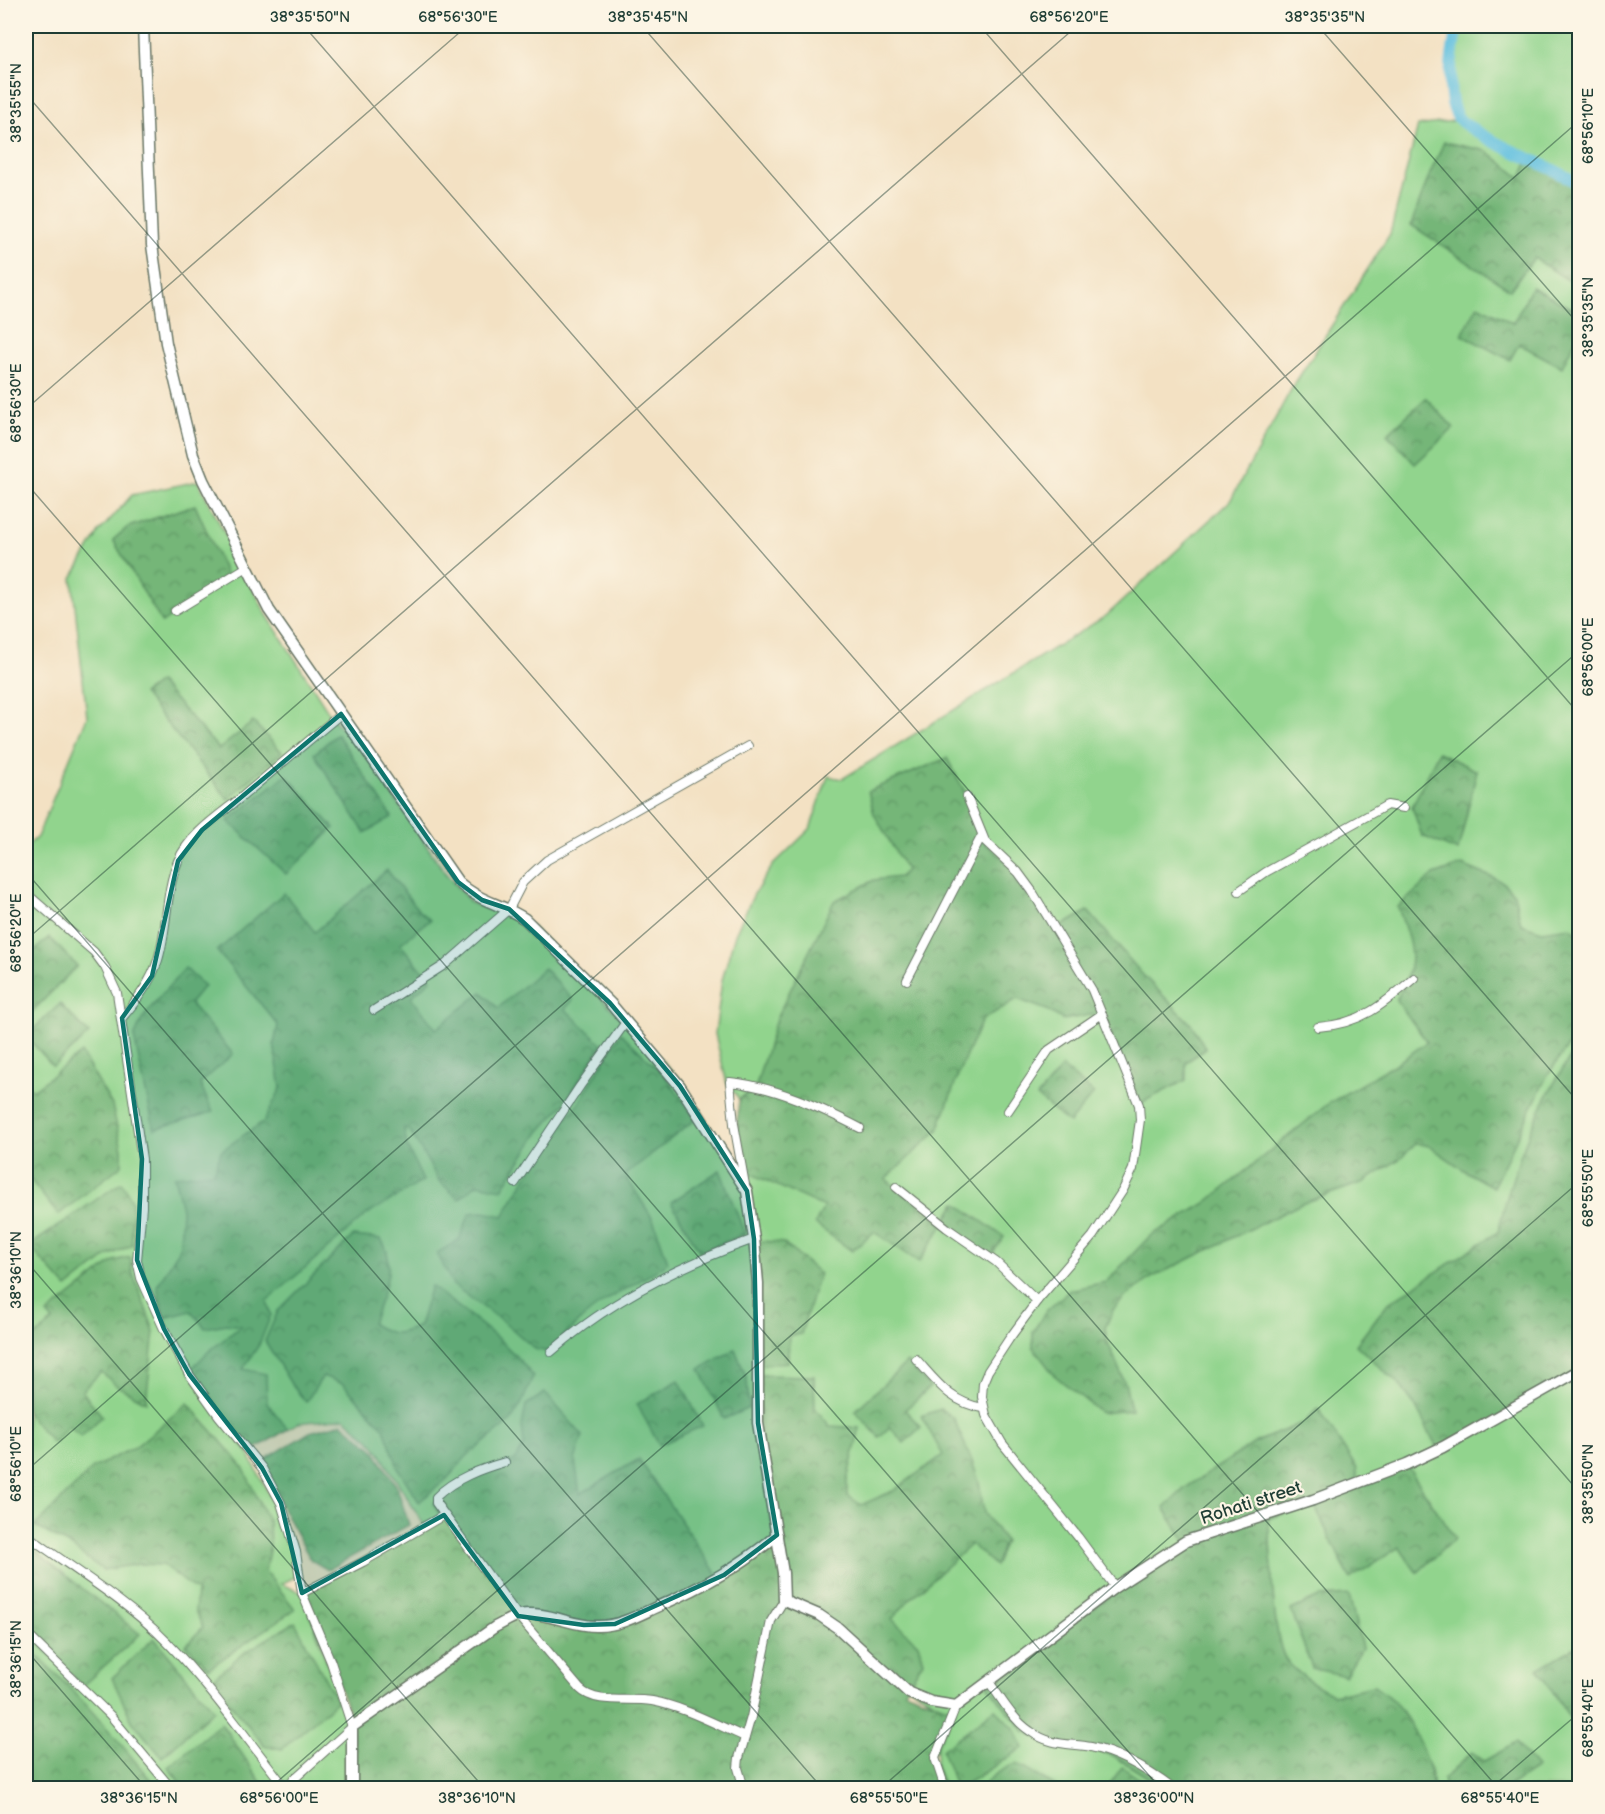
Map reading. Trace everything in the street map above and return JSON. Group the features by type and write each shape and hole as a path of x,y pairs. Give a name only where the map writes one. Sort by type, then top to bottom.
{"street":[{"path":"143,26 152,246 166,343 193,455 269,610 458,882 482,900 509,909 525,920 610,1003 680,1086 747,1191"},
{"path":"175,611 247,567"},
{"path":"122,1018 139,997 158,961 172,881 178,861 186,846 202,830 341,714"},
{"path":"374,1010 446,964 509,909 524,882 547,860 748,746"},
{"path":"967,797 982,835 989,845 1018,872 1032,891 1092,990 1139,1105 1139,1128 1133,1169 1123,1190 1094,1236 1037,1301 988,1371 983,1383 983,1408 1002,1443 1115,1587"},
{"path":"1239,891 1266,872 1387,806 1404,808"},
{"path":"907,980 982,835"},
{"path":"26,893 84,943 100,960 117,993 142,1159 142,1207 137,1260 141,1278 164,1329 189,1374 270,1480 289,1524 302,1593 331,1662 352,1727 352,1788"},
{"path":"1318,1027 1336,1026 1375,1010 1414,978"},
{"path":"1008,1111 1049,1050 1102,1014"},
{"path":"515,1183 626,1022"},
{"path":"744,1788 738,1768 771,1621 784,1600 783,1573 758,1423 758,1283 754,1239 740,1160 730,1082 770,1090 818,1107 860,1128"},
{"path":"896,1187 947,1228 996,1262 1037,1301"},
{"path":"551,1352 593,1319 663,1276 708,1255 754,1239"},
{"path":"916,1359 956,1399 968,1405 983,1408"},
{"name":"Rohati street","path":"956,1706 1115,1587 1186,1541 1356,1485 1443,1447 1580,1370"},
{"path":"506,1462 476,1472 447,1488 436,1500 444,1515 518,1616 586,1695 593,1698 653,1701 692,1714 745,1737"},
{"path":"302,1593 363,1562 444,1515"},
{"path":"26,1540 28,1536 135,1614 166,1640 284,1788 352,1727 495,1627 518,1616 543,1616 584,1626 615,1624 635,1618 724,1575 753,1556 777,1535"},
{"path":"784,1600 819,1615 838,1628 909,1694 931,1702 956,1706 936,1754 945,1788"},
{"path":"26,1633 110,1714 171,1788"},
{"path":"989,1682 1022,1725 1039,1737 1058,1744 1093,1748 1116,1756 1172,1788"}],"highlighted area":[{"path":"341,714 458,882 482,900 509,909 610,1003 680,1086 747,1191 754,1239 758,1423 777,1535 724,1575 615,1624 584,1625 518,1616 444,1515 302,1593 281,1503 262,1468 189,1374 164,1329 137,1260 142,1159 122,1018 152,976 178,861 202,830"}],"green space":[{"path":"1459,26 1579,26 1579,1788 1433,1788 1430,1770 1403,1712 1374,1686 1333,1695 1303,1676 1288,1662 1282,1652 1275,1622 1270,1538 1091,1748 1114,1756 1165,1788 944,1788 936,1766 939,1704 721,1580 426,1528 374,1444 345,1418 298,1423 248,1453 296,1548 297,1576 281,1584 303,1593 346,1718 354,1788 26,1788 26,847 37,837 87,717 72,578 99,532 132,495 198,481 265,612 333,719 367,758 445,873 471,903 530,925 684,1083 746,1186 737,1126 739,1099 727,1084 715,1034 722,980 735,934 754,894 773,865 810,829 828,776 842,779 1106,616 1230,501 1292,388 1390,234 1418,126 1460,120 1469,126 1460,116 1452,92 1452,65"},
{"path":"1444,142 1487,151 1521,178 1529,158 1579,185 1579,287 1534,258 1510,290 1411,225"},
{"path":"1532,287 1579,312 1579,333 1562,367 1519,344 1510,360 1462,335 1478,305 1513,323"},
{"path":"1426,398 1454,428 1415,464 1387,434"},
{"path":"195,505 227,577 162,623 113,540 128,527"},
{"path":"159,682 219,749 253,722 282,752 228,799 143,694"},
{"path":"337,734 392,817 365,833 314,754"},
{"path":"1438,752 1477,771 1458,851 1422,836 1412,807"},
{"path":"947,758 966,794 986,844 1013,867 1055,930 1088,911 1142,974 1192,1025 1206,1049 1186,1062 1186,1080 1141,1103 1101,1013 1063,1020 1047,1010 1017,999 982,1020 961,1067 938,1130 886,1179 943,1225 919,1262 874,1232 852,1251 815,1224 824,1207 745,1171 737,1126 739,1099 755,1089 776,1019 834,901 874,880 900,877 906,870 874,814 868,791"},
{"path":"286,775 334,828 286,874 228,821"},
{"path":"1462,865 1501,881 1514,894 1521,924 1542,931 1570,927 1579,934 1579,1030 1547,1076 1493,1187 1429,1146 1416,1143 1401,1158 1364,1182 1301,1204 1153,1277 1126,1296 1113,1310 1105,1328 1107,1340 1126,1386 1131,1410 1101,1413 1054,1375 1033,1347 1033,1332 1045,1312 1070,1290 1106,1282 1150,1236 1206,1203 1329,1103 1397,1063 1427,1042 1396,1000 1408,974 1411,954 1398,907 1434,875"},
{"path":"387,870 419,911 430,920 400,944 431,980 411,997 436,1029 482,992 498,1008 544,968 573,1000 565,1009 602,1044 566,1102 539,1132 502,1189 477,1184 459,1199 439,1181 410,1131 404,1128 407,1146 423,1181 366,1215 267,1301 271,1315 259,1345 243,1369 266,1374 267,1403 288,1429 248,1453 189,1371 208,1352 241,1326 226,1324 205,1328 191,1311 164,1318 157,1286 180,1248 182,1209 174,1176 214,1172 221,1151 264,1121 281,1088 274,1044 278,1025 217,951 284,893 315,932"},
{"path":"49,937 77,966 26,1018 26,959"},
{"path":"185,968 204,986 190,1003 233,1054 200,1084 213,1112 154,1129 134,1037 143,1018"},
{"path":"60,1004 89,1034 53,1066 26,1036"},
{"path":"621,1033 665,1076 696,1119 625,1175 653,1219 668,1262 596,1307 548,1352 535,1349 509,1326 453,1285 437,1253 459,1240 470,1213 483,1212 503,1216 555,1130 577,1106"},
{"path":"1579,1045 1579,1374 1440,1453 1414,1404 1399,1384 1356,1345 1387,1304 1498,1232 1504,1207 1529,1134 1551,1089"},
{"path":"81,1053 112,1105 122,1149 122,1165 58,1215 26,1174 26,1084 33,1090"},
{"path":"1062,1067 1094,1093 1069,1123 1037,1097"},
{"path":"720,1170 745,1234 700,1252 671,1202"},
{"path":"122,1182 132,1201 132,1245 108,1256 67,1288 29,1246"},
{"path":"956,1203 1004,1237 990,1257 943,1225"},
{"path":"353,1236 381,1239 386,1249 388,1271 386,1282 372,1324 395,1333 419,1326 431,1286 498,1339 533,1376 522,1403 511,1421 466,1457 447,1479 419,1502 399,1470 384,1428 343,1384 323,1376 306,1402 291,1384 265,1341 278,1311"},
{"path":"763,1241 783,1243 819,1273 801,1334 789,1336 788,1362 760,1365 752,1246"},
{"path":"130,1257 132,1271 154,1331 146,1402 117,1386 101,1372 82,1391 102,1416 81,1437 69,1426 53,1443 26,1412 26,1344 53,1321 47,1314 114,1261"},
{"path":"735,1349 747,1379 749,1408 724,1419 700,1369"},
{"path":"907,1362 930,1387 905,1410 921,1427 904,1443 890,1427 879,1437 855,1411"},
{"path":"759,1375 814,1376 815,1408 830,1426 860,1428 847,1480 847,1495 861,1505 893,1491 943,1455 921,1416 941,1409 954,1419 979,1482 984,1513 1005,1541 995,1566 971,1544 909,1600 892,1619 918,1644 923,1661 905,1691 955,1710 932,1756 944,1788 354,1788 352,1720 303,1593 440,1516 433,1503 451,1488 482,1472 515,1460 524,1445 522,1426 526,1405 545,1393 583,1436 575,1460 580,1494 639,1459 720,1579 775,1540 761,1464"},
{"path":"679,1380 703,1426 659,1445 637,1404"},
{"path":"188,1403 243,1467 269,1523 270,1545 265,1571 295,1609 209,1668 186,1645 203,1627 195,1611 197,1591 163,1565 139,1564 103,1570 69,1545 35,1526 93,1468 135,1447"},
{"path":"1318,1408 1357,1469 1357,1488 1408,1467 1455,1538 1417,1573 1399,1547 1350,1579 1313,1503 1268,1519 1275,1617 1282,1652 1288,1663 1298,1672 1333,1695 1374,1686 1391,1699 1403,1712 1415,1733 1433,1788 1165,1788 1114,1756 1091,1748 1064,1748 1024,1731 987,1685 1051,1637 1187,1543 1164,1508 1185,1488 1256,1442 1305,1422"},
{"path":"342,1423 373,1449 397,1487 409,1525 328,1570 311,1560 282,1508 264,1460 310,1432"},
{"path":"30,1547 140,1634 82,1686 26,1630 26,1554"},
{"path":"1349,1595 1362,1648 1345,1676 1312,1668 1291,1610 1319,1597"},
{"path":"295,1622 337,1701 282,1749 264,1745 211,1680 242,1654"},
{"path":"154,1638 214,1710 162,1757 132,1721 112,1678"},
{"path":"26,1646 95,1714 157,1788 26,1788"},
{"path":"1575,1647 1580,1658 1579,1732 1538,1669"},
{"path":"995,1709 1016,1730 1023,1748 960,1788 956,1788 942,1750"},
{"path":"221,1723 265,1788 184,1788 168,1767"},
{"path":"1516,1743 1537,1768 1506,1788 1445,1788 1443,1779 1472,1752 1484,1761"},
{"path":"1016,1764 1060,1788 981,1788 997,1773"},
{"path":"1122,1767 1153,1788 1107,1788"}],"waterway":[{"path":"1457,26 1451,61 1450,89 1455,112 1461,121 1489,139 1580,185"}]}
